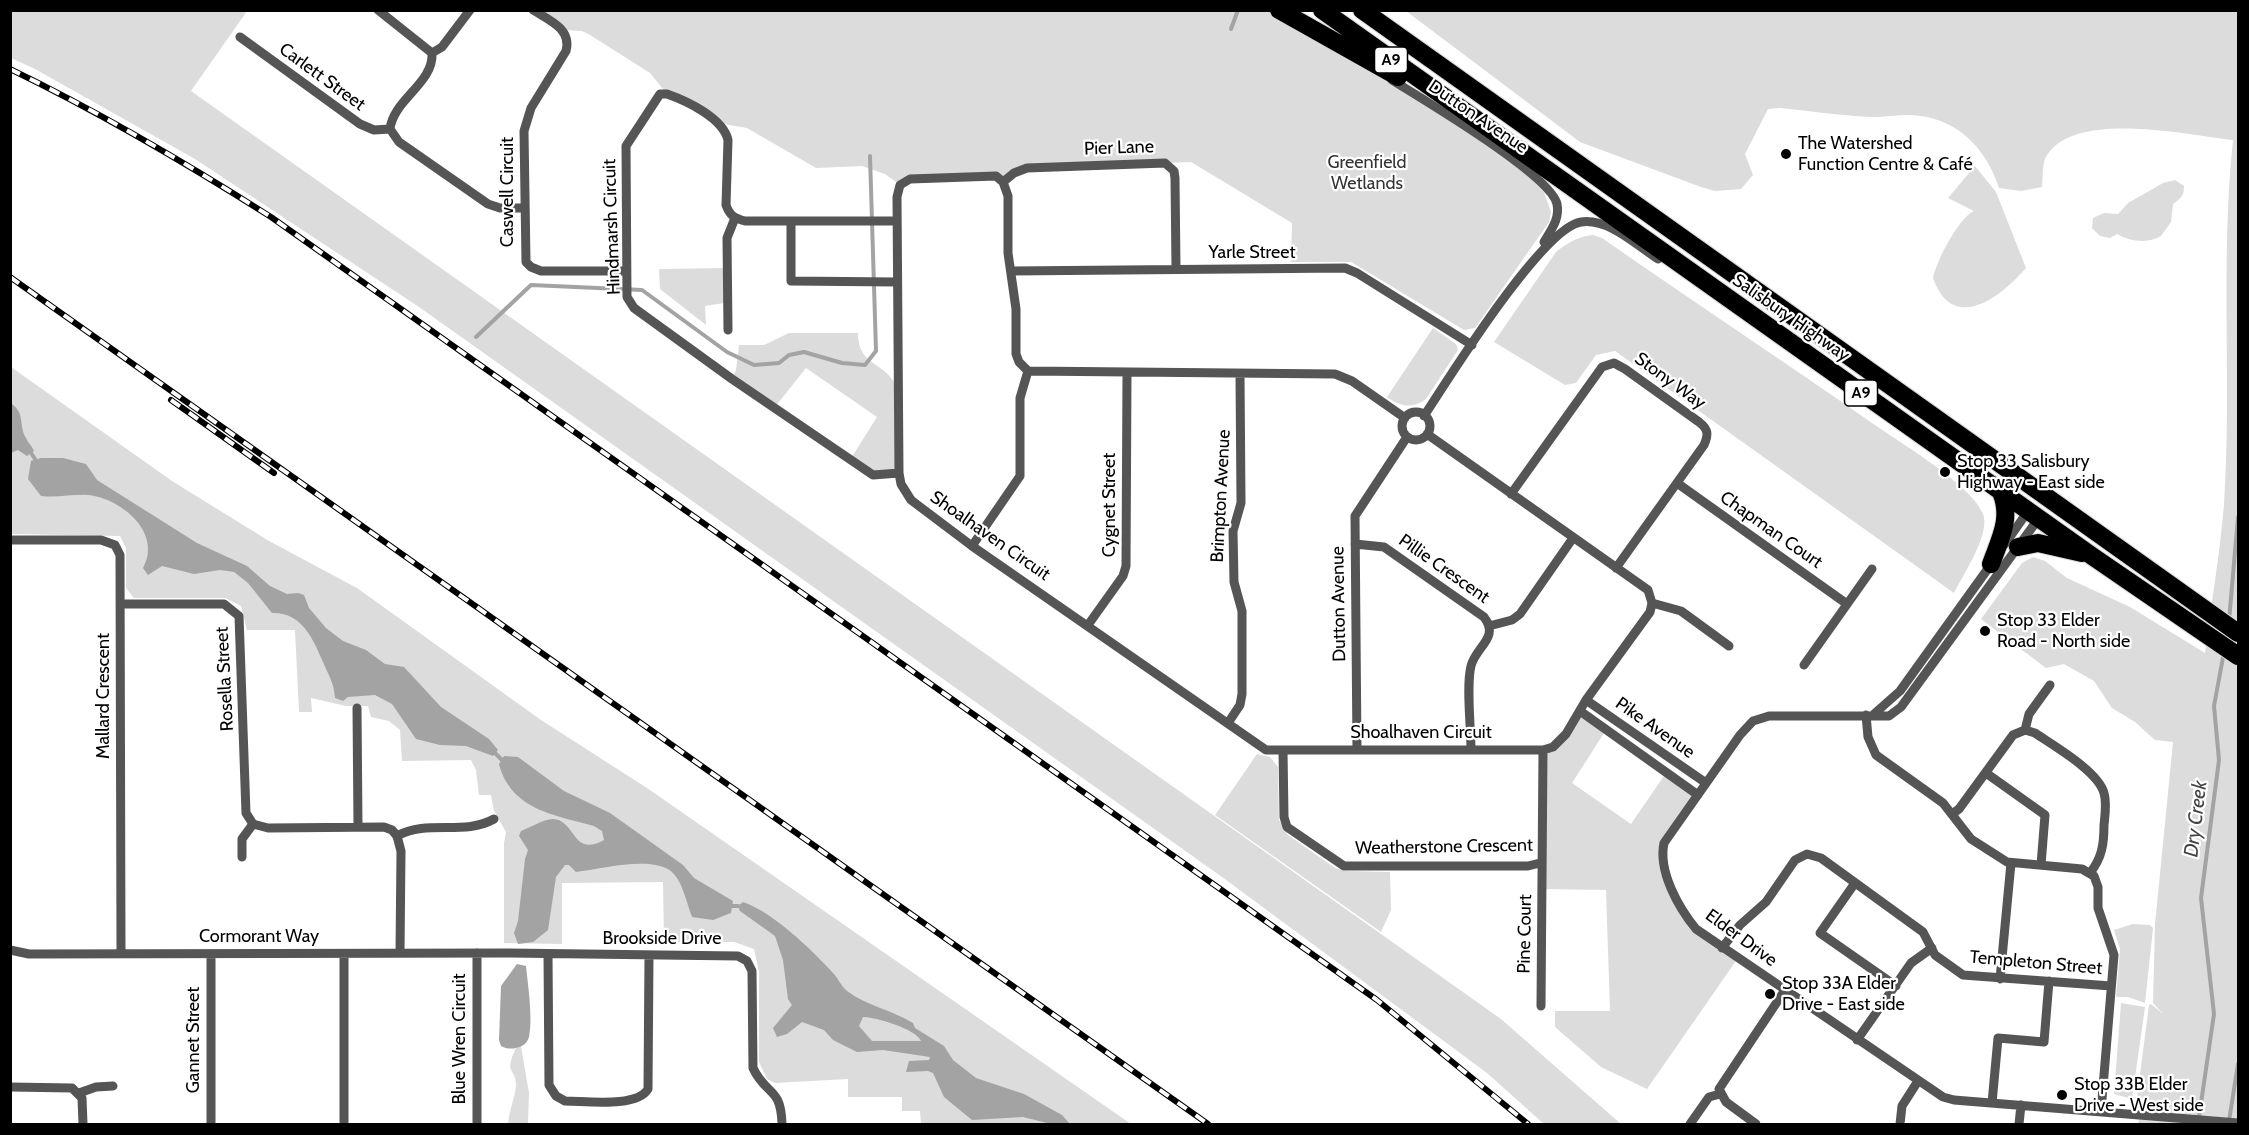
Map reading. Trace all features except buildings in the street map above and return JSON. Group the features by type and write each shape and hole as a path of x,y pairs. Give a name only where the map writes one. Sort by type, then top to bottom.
{"highway":[{"name":"Salisbury Highway","path":"1322,10 2092,556 2238,633"},
{"name":"Salisbury Highway","path":"1366,13 2043,496 2173,599 2238,656"},
{"path":"1286,15 1460,110"},
{"path":"1721,294 1735,278"},
{"path":"1991,564 2006,520 2007,504 2001,492"},
{"path":"2033,514 2043,496"},
{"path":"2018,547 2046,544 2092,556"}],"street":[{"path":"378,10 390,14 432,53"},
{"path":"470,10 442,47 432,53 429,69 394,116 390,129 399,142 488,204 500,208 524,208"},
{"name":"Caswell Circuit","path":"533,10 563,30 567,46 525,123 523,140 525,256 531,267 541,271 626,271"},
{"name":"Dutton Avenue","path":"1286,15 1449,116 1542,183 1553,194 1558,214 1538,255"},
{"name":"Carlett Street","path":"240,37 360,124 374,130 390,129"},
{"name":"Hindmarsh Circuit","path":"735,218 726,206 728,140 725,130 674,96 660,94 626,146 627,297 634,308 732,379 873,475 899,473"},
{"name":"Pier Lane","path":"1004,182 1014,173 1027,168 1165,163 1174,171 1175,178 1176,269"},
{"name":"Shoalhaven Circuit","path":"1004,182 996,176 910,179 900,185 896,282 899,473 901,484 911,500 972,546 1266,750 1543,750"},
{"path":"1004,182 1008,196 1008,246 1016,309 1016,354 1019,362 1028,371 1340,375 1405,418"},
{"path":"728,330 727,238 735,218 744,221 897,221"},
{"path":"791,221 791,281 896,282"},
{"name":"Dutton Avenue","path":"1424,416 1472,345 1538,255 1555,236 1580,222 1601,224 1693,282 1721,294"},
{"name":"Yarle Street","path":"1011,271 1345,268 1357,273 1472,345"},
{"name":"Stony Way","path":"1511,494 1597,372 1609,363 1625,369 1707,429 1708,436 1704,445 1617,568"},
{"path":"972,546 1020,476 1020,398 1028,371"},
{"name":"Cygnet Street","path":"1088,625 1123,576 1126,567 1127,373"},
{"name":"Brimpton Avenue","path":"1228,723 1240,705 1242,693 1242,611 1234,582 1233,531 1241,503 1240,374"},
{"path":"1416,413 1424,416 1429,424 1427,434 1419,440 1407,437 1402,430 1405,418 1416,413"},
{"path":"1427,434 1648,590 1652,603 1650,612 1586,700 1566,734 1553,747 1543,750"},
{"name":"Dutton Avenue","path":"1357,750 1355,516 1407,437"},
{"name":"Chapman Court","path":"1677,483 1847,604"},
{"path":"2033,514 1991,564 1900,691 1870,715 1869,742 1876,755 1943,804 1971,838 2001,859 2011,863 2082,869 2090,873 2097,882 2098,908 2113,950 2101,1111"},
{"name":"Elder Drive","path":"2033,514 2018,547 1909,700 1889,716 1760,717 1746,727 1706,783 1664,843 1661,856 1686,917 1696,929 1943,1097 1954,1100 2238,1123"},
{"path":"1489,626 1517,617 1573,538"},
{"name":"Mallard Crescent","path":"10,540 110,541 120,555 121,953"},
{"name":"Pillie Crescent","path":"1354,544 1375,544 1389,550 1484,616 1489,626 1489,637 1471,665 1471,750"},
{"path":"1804,665 1872,569"},
{"path":"1652,603 1681,611 1729,646"},
{"name":"Rosella Street","path":"121,604 224,604 236,611 239,616 246,813 253,824"},
{"path":"2025,730 2029,714 2050,685"},
{"name":"Pike Avenue","path":"1586,700 1706,783"},
{"path":"357,708 358,826"},
{"name":"Pike Avenue","path":"1580,711 1698,795"},
{"path":"1952,814 1959,809 2013,735 2025,730 2035,733 2091,773 2102,787 2106,802 2102,851 2099,862 2090,873"},
{"name":"Weatherstone Crescent","path":"1283,750 1284,817 1287,827 1344,866 1528,866 1540,863 1543,858 1543,750"},
{"path":"1986,773 2045,815 2041,865"},
{"path":"398,836 418,827 477,827 494,819"},
{"path":"242,857 242,839 253,824 268,828 358,826 388,828 398,836 401,851 400,953"},
{"name":"Templeton Street","path":"1722,948 1740,925 1767,902 1800,856 1807,854 1821,858 1923,932 1938,959 1959,973 2000,979 2111,986"},
{"name":"Pine Court","path":"1540,863 1541,1006"},
{"path":"2000,979 2011,863"},
{"path":"1855,883 1820,933 1896,986"},
{"path":"1857,1040 1911,963 1932,948"},
{"name":"Cormorant Way","path":"10,950 29,954 509,953"},
{"name":"Blue Wren Circuit","path":"477,953 477,1125"},
{"name":"Brookside Drive","path":"509,953 738,956 747,961 753,975 753,1068 759,1078 778,1097 782,1125"},
{"name":"Gannet Street","path":"211,954 211,1125"},
{"path":"344,954 344,1125"},
{"path":"548,954 549,1085 556,1096 565,1101 634,1101 645,1094 648,1089 649,956"},
{"path":"1992,1102 1998,1038 2044,1042 2049,981"},
{"path":"1756,1125 1726,1102 1720,1094 1721,1084 1785,990"},
{"path":"1900,1125 1902,1106 1918,1081"},
{"path":"10,1087 66,1087 79,1093 96,1087 112,1086"},
{"path":"79,1093 83,1104 83,1125"},
{"path":"1690,1125 1709,1097 1720,1094"},
{"path":"2019,1125 2021,1105"}],"green space":[{"path":"11,10 247,11 191,91 1501,1019 1621,1124 1544,1124 1487,1073 1222,877 419,307 195,159 35,69 11,58"},
{"name":"Greenfield Wetlands","path":"533,11 1270,11 1444,116 1521,168 1544,192 1551,212 1549,222 1475,328 1464,330 1351,262 1291,262 1292,223 1191,162 1027,168 1003,182 996,176 922,178 900,185 885,174 862,166 816,168 747,128 718,123 667,94 650,73 590,35 582,31 563,30"},
{"path":"1406,11 2238,11 2238,1124 2138,1124 2144,1101 2137,1097 2149,1005 2151,1004 2163,1014 2153,1003 2155,924 2173,742 2155,740 2135,722 2112,708 2094,681 2064,664 2046,668 1981,619 2022,563 2033,557 2045,561 2067,578 2130,607 2205,653 2224,504 2227,413 2227,231 2233,140 2131,128 2103,129 2078,134 2058,143 2045,159 2042,187 2021,191 1999,188 1986,159 1976,147 1954,127 1940,121 1909,115 1872,117 1780,108 1768,109 1745,154 1753,175 1741,189 1715,191 1580,142"},
{"path":"1975,166 1996,192 2026,268 1990,299 1977,305 1964,307 1952,304 1942,295 1933,278 1949,241 1962,222 1974,211 1948,198"},
{"path":"2175,180 2184,186 2183,195 2173,204 2171,222 2156,239 2133,240 2117,234 2110,238 2100,236 2092,228 2093,218 2104,213 2118,214 2128,203 2163,183"},
{"path":"1593,235 1602,238 1916,452 1965,490 1983,514 1983,532 1975,554 1954,593 1615,351 1596,355 1576,383 1565,385 1494,342 1556,252 1573,240"},
{"path":"726,268 724,303 705,306 706,325 660,289 659,269"},
{"path":"1433,328 1456,344 1458,350 1426,399 1406,406 1397,403 1387,397"},
{"path":"789,333 858,333 862,352 890,377 898,391 899,473 881,475 850,460 877,417 806,368 775,407 732,379 736,370 739,345 764,345"},
{"path":"11,367 172,481 269,541 357,588 541,720 647,788 1131,1124 921,1124 920,1111 902,1111 902,1097 848,1097 848,1079 775,1083 767,1079 759,1062 759,972 754,949 734,942 664,942 663,882 562,883 562,944 504,943 504,843 506,832 494,811 491,795 479,795 476,770 471,760 402,761 400,730 389,721 371,717 368,706 346,706 311,698 312,712 299,712 295,630 247,630 241,606 225,598 134,598 126,588 126,548 120,536 11,534"},
{"path":"1580,711 1606,730 1572,783 1631,824 1666,773 1698,795 1661,857 1686,917 1738,958 1647,1089 1601,1067 1555,1027 1555,1011 1610,1011 1606,890 1542,889 1543,750 1553,747"},
{"path":"1257,754 1270,757 1278,767 1279,820 1288,835 1335,868 1346,871 1390,872 1391,910 1381,932 1215,815"},
{"path":"2133,924 2150,925 2153,928 2145,1003 2128,997 2116,997 2120,949 2114,930"},
{"path":"2121,1003 2145,1007 2132,1099 2114,1094"},
{"path":"521,1046 529,1093 528,1124 508,1124 516,1085 510,1067 516,1048"}],"shaded area":[{"path":"10,403 18,410 24,433 34,451 27,456 18,450 11,453"},
{"path":"41,458 63,458 86,464 97,480 197,543 247,566 270,586 287,594 304,595 309,608 326,628 343,641 366,650 385,664 404,667 441,707 489,739 498,750 493,756 466,746 440,745 416,739 392,704 375,695 348,697 343,701 335,698 329,676 305,628 291,617 272,613 248,583 234,572 220,570 194,574 162,566 148,575 143,568 148,555 143,530 125,510 101,498 88,495 41,496 28,479 31,461"},
{"path":"504,756 518,757 564,791 610,813 683,865 694,878 733,901 731,913 713,920 692,917 677,878 666,868 655,865 628,864 576,872 569,865 565,865 556,877 548,930 533,942 518,944 514,933 518,921 528,850 519,836 521,831 553,819 566,825 580,842 594,844 604,840 602,831 594,826 550,814 524,801 513,792 499,764"},
{"path":"743,902 767,914 814,953 847,991 913,1023 915,1028 944,1046 953,1060 976,1078 1024,1094 1062,1115 1070,1124 1051,1124 1023,1117 972,1120 944,1097 933,1073 928,1071 906,1072 909,1061 929,1060 930,1057 883,1050 857,1052 833,1040 824,1030 802,1022 787,1034 777,1037 773,1028 792,1005 788,999 783,960 775,936 740,911 738,906","holes":["863,1017 904,1028 921,1041 872,1041 859,1026"]},
{"path":"517,964 526,966 530,1029 529,1037 524,1044 517,1048 508,1048 501,1046 499,1040 501,986"}],"waterway":[{"path":"1231,29 1238,10"},
{"path":"476,337 531,285 642,290 727,352 754,365 779,363 789,355 804,352 842,363 865,365 876,351 870,156"},
{"path":"31,453 35,459"},
{"name":"Dry Creek","path":"2229,621 2238,517"},
{"name":"Dry Creek","path":"2198,1124 2214,1014 2201,898 2219,760 2214,706 2224,652"},
{"path":"495,753 502,760"},
{"path":"732,906 738,906"},
{"name":"Dry Creek","path":"2229,1121 2238,1064"}],"railway":[{"path":"10,69 143,139 271,217 1377,1000 1528,1124"},
{"path":"10,277 1208,1124"},
{"path":"171,400 274,473"}],"place":[{"name":"The Watershed Function Centre & Café","path":"1786,154"},
{"name":"Stop 33 Salisbury Highway - East side","path":"1945,472"},
{"name":"Stop 33 Elder Road - North side","path":"1985,631"},
{"name":"Stop 33A Elder Drive - East side","path":"1770,994"},
{"name":"Stop 33B Elder Drive - West side","path":"2062,1095"}]}
